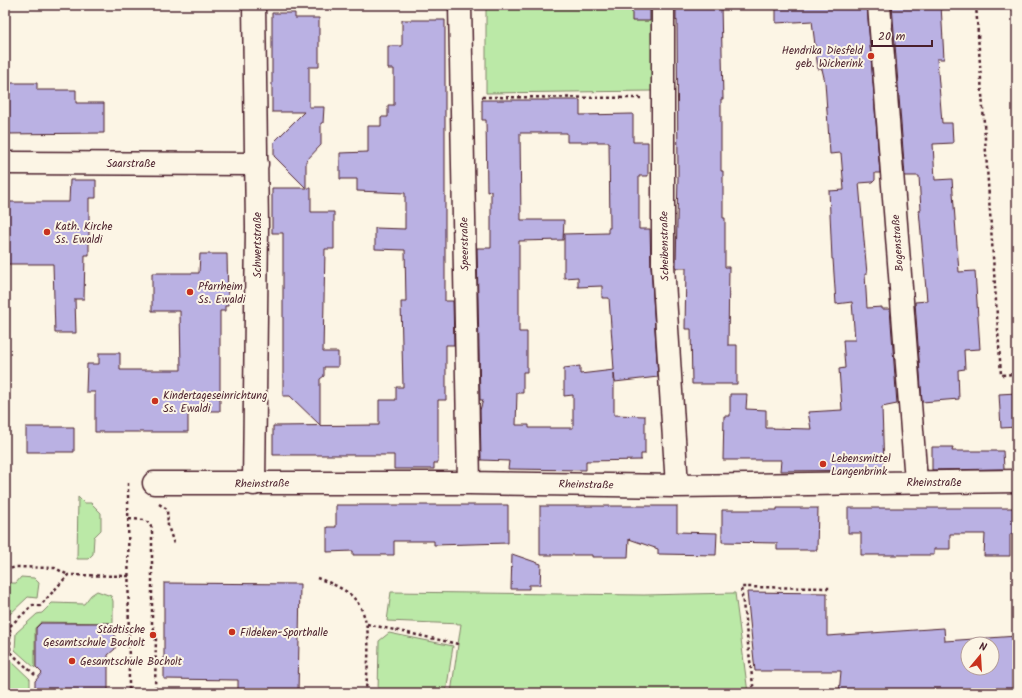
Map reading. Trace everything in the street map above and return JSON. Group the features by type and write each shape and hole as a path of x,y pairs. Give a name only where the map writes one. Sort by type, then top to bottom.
{"street":[{"name":"Schwertstraße","path":"254,5 257,164 254,484"},
{"name":"Speerstraße","path":"460,5 468,483"},
{"name":"Scheibenstraße","path":"663,5 663,265 676,486"},
{"name":"Bogenstraße","path":"879,5 916,482"},
{"name":"Saarstraße","path":"5,163 257,164"},
{"name":"Rheinstraße","path":"154,492 254,484 316,482 676,486 1017,481"}],"path":[{"path":"976,5 1001,375 1017,374"},
{"path":"461,97 663,98"},
{"path":"128,483 128,692 238,692"},
{"path":"154,492 167,510 168,526 174,544"},
{"path":"129,519 146,520 152,528 152,624 156,634 155,692"},
{"path":"5,570 16,567 55,568 68,575 129,576"},
{"path":"5,659 10,652 10,626 33,605 40,606 68,575"},
{"path":"317,578 344,589 361,606 368,624 366,693"},
{"path":"754,693 741,587 832,588"},
{"path":"5,622 10,626"},
{"path":"368,624 458,644"},
{"path":"10,652 35,675"}],"green space":[{"path":"486,5 651,5 652,91 486,93"},
{"path":"78,497 84,503 91,503 101,513 101,530 94,537 93,554 88,559 77,559"},
{"path":"21,577 34,578 39,583 37,598 28,597 9,615 5,614 5,587 9,583 16,583"},
{"path":"97,591 111,596 113,601 113,623 41,622 35,628 35,668 15,650 16,633 37,614 42,613 52,603 84,604 91,595"},
{"path":"391,592 644,595 735,593 748,693 451,693 461,624 387,621"},
{"path":"389,633 453,646 446,693 378,693 379,641"},
{"path":"10,660 30,679 30,691 7,691 7,664"}],"building":[{"path":"632,5 650,5 650,21 632,21"},
{"path":"676,5 721,5 723,99 721,99 721,171 723,171 723,218 725,218 725,267 729,267 728,345 737,345 737,384 692,384 691,329 685,329 686,268 676,268 678,176"},
{"path":"776,5 867,5 880,173 875,173 875,180 873,182 859,183 867,274 865,274 867,308 882,307 882,309 890,309 897,404 882,407 884,470 780,471 781,460 723,460 724,416 730,416 730,394 747,394 746,409 766,410 766,428 811,429 808,412 842,410 839,369 845,368 843,340 855,340 852,302 836,304 832,259 829,191 844,190 841,153 830,154 825,82 822,69 818,69 812,21 776,23"},
{"path":"892,5 941,5 944,59 937,59 942,123 952,123 953,143 933,144 935,180 952,179 959,272 975,271 980,349 964,350 965,369 958,370 959,399 922,402 915,302 927,301 919,210 921,210 919,176 905,176"},
{"path":"272,13 295,13 295,18 319,18 319,67 309,67 309,107 324,107 323,123 321,123 321,145 306,161 306,188 274,156 274,142 304,112 272,112"},
{"path":"402,20 445,20 445,301 453,301 454,345 446,345 446,400 438,400 438,463 434,463 434,469 394,469 394,455 273,455 273,426 379,425 379,400 396,400 396,387 403,387 401,302 406,302 405,250 375,249 375,228 405,229 405,193 357,191 357,179 340,179 340,153 368,152 368,126 381,126 381,117 388,117 388,105 394,105 394,69 388,69 388,46 402,46"},
{"path":"5,83 37,83 37,90 76,90 76,103 104,103 104,133 5,134"},
{"path":"482,100 580,100 580,115 633,114 633,142 648,142 648,176 639,176 639,229 650,229 658,377 615,382 614,373 614,415 645,416 645,454 641,454 641,460 586,461 586,470 508,469 509,461 481,460 480,410 483,400 480,400 477,248 491,248 491,191 487,192 486,120 482,120","holes":["520,133 567,133 567,142 609,142 610,228 608,228 608,233 564,234 564,278 578,277 578,287 602,286 602,298 609,298 614,370 580,374 580,366 564,368 564,396 573,395 573,428 529,428 529,425 516,425 517,393 523,393 523,372 527,372 527,332 519,332 519,241 563,240 564,220 521,220"]},
{"name":"Kath. Kirche Ss. Ewaldi","path":"70,180 96,180 96,198 89,198 89,255 85,255 84,299 75,299 76,333 55,333 53,264 5,264 5,202 69,202"},
{"path":"272,188 311,188 311,212 334,212 334,249 325,249 323,352 338,352 338,367 324,367 324,376 320,379 320,425 290,396 283,396 283,233 272,233"},
{"path":"200,254 227,254 228,306 225,306 225,311 220,311 220,411 188,411 188,432 95,432 95,392 86,392 87,364 99,364 99,353 120,353 120,370 181,370 180,311 152,311 152,273 199,273"},
{"path":"1017,393 1017,427 1001,428 999,394"},
{"path":"26,427 74,427 74,452 26,452"},
{"path":"932,447 953,447 952,451 1003,451 1004,469 932,470"},
{"path":"336,505 508,505 508,543 434,545 434,541 394,541 394,555 353,555 353,551 327,552 327,527 336,527"},
{"path":"540,506 677,506 677,532 717,533 716,555 658,554 658,549 629,539 628,557 540,555"},
{"path":"777,508 818,508 817,550 777,550 777,543 722,542 722,510 777,510"},
{"path":"848,508 1017,508 1017,534 1010,534 1010,556 984,556 985,534 950,534 950,549 934,549 934,555 861,555 861,533 848,533"},
{"path":"512,554 541,564 540,585 529,585 529,589 511,589"},
{"name":"Fildeken-Sporthalle","path":"164,583 300,584 298,693 238,693 238,680 164,679"},
{"path":"747,592 827,593 827,636 944,628 945,641 960,640 960,676 1000,676 1000,637 1017,636 1017,693 839,693 841,671 755,671"},
{"name":"Gesamtschule Bocholt","path":"41,623 110,623 115,629 115,649 108,655 108,693 35,693 35,681 42,673 36,667 36,628"}],"place":[{"name":"Hendrika Diesfeld geb. Wicherink","path":"871,56"},
{"name":"Kath. Kirche Ss. Ewaldi","path":"47,232"},
{"name":"Pfarrheim Ss. Ewaldi","path":"190,292"},
{"name":"Kindertageseinrichtung Ss. Ewaldi","path":"155,401"},
{"name":"Lebensmittel Langenbrink","path":"823,464"},
{"name":"Fildeken-Sporthalle","path":"232,632"},
{"name":"Städtische Gesamtschule Bocholt","path":"153,635"},
{"name":"Gesamtschule Bocholt","path":"72,661"}]}
